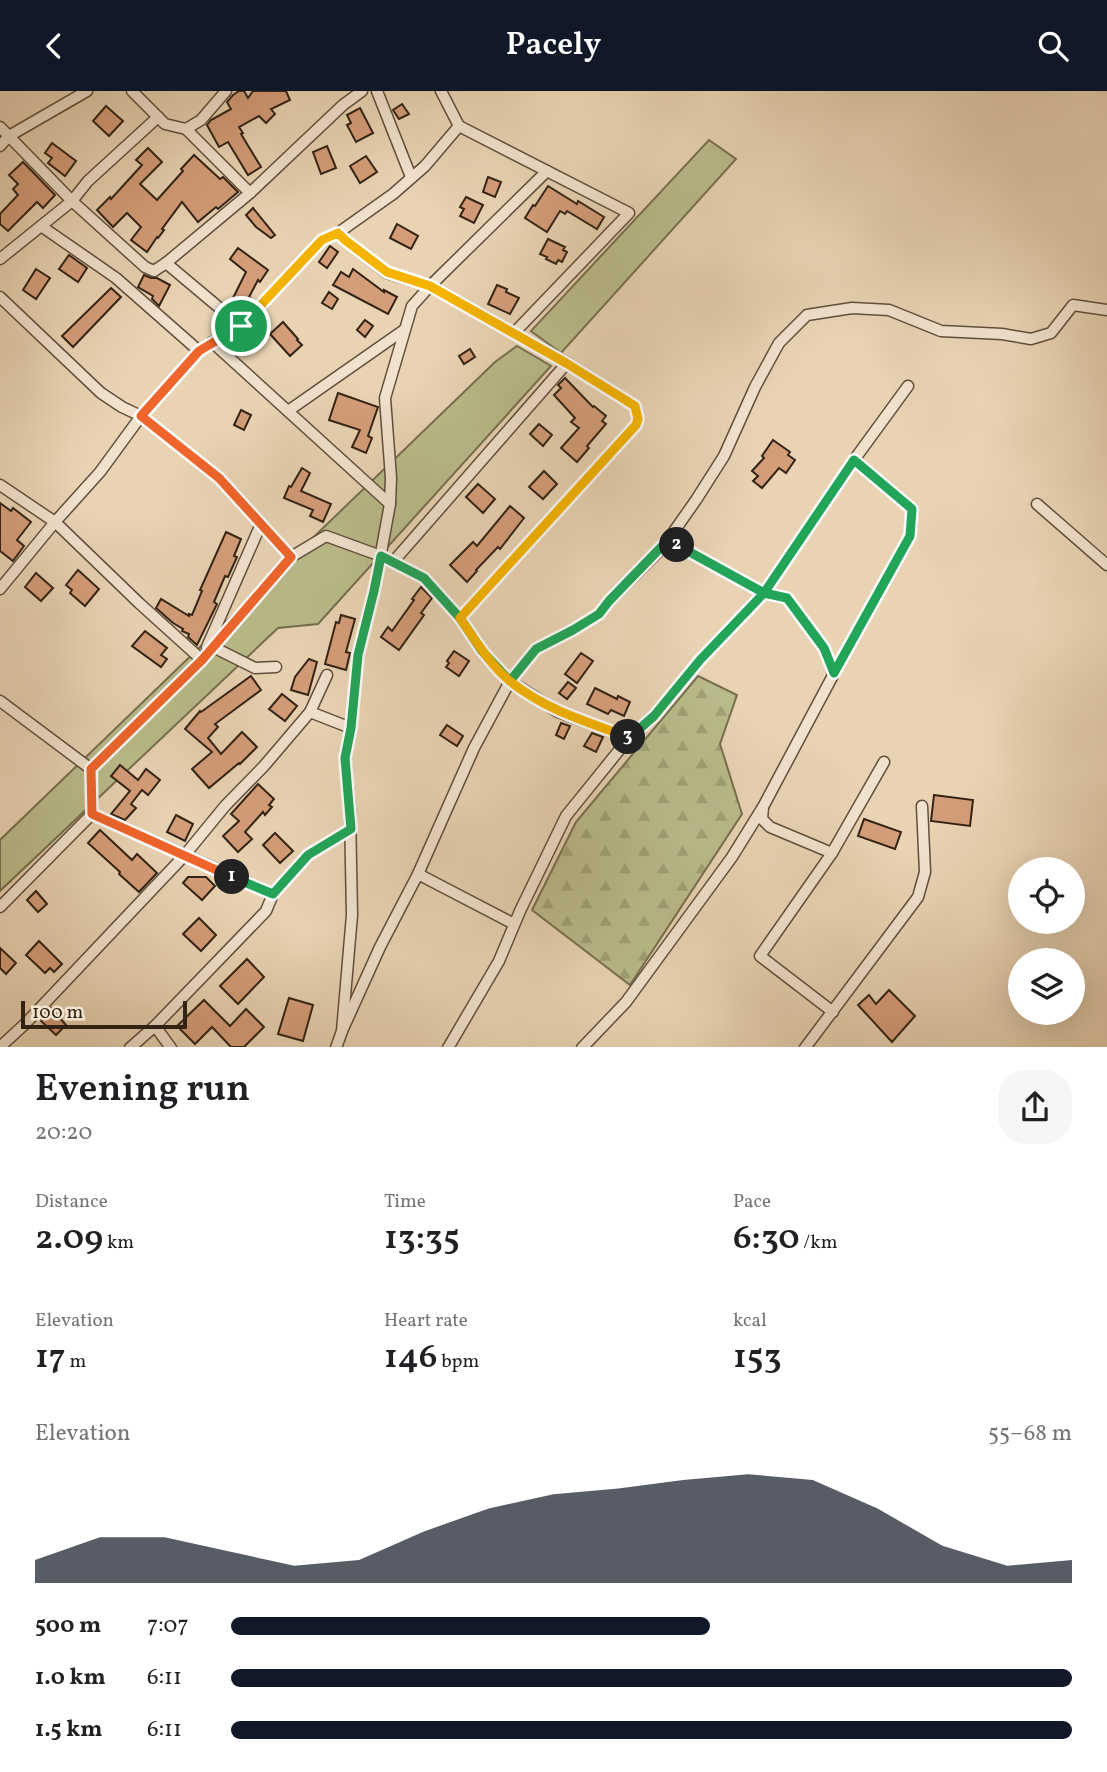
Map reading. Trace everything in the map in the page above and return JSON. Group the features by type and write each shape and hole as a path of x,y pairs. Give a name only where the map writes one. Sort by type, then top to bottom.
{"street":[{"path":"0,146 9,136 87,91"},
{"path":"132,91 165,124 186,129 250,193"},
{"path":"186,129 201,120 226,91"},
{"path":"0,127 72,201 145,267 153,271 250,193 362,91"},
{"path":"377,91 411,177"},
{"path":"441,91 459,126 629,213 514,333"},
{"path":"0,260 72,201 88,181 158,117"},
{"path":"1,586 100,472 141,416 199,351 241,326 322,240 338,233 393,194 425,166 459,126"},
{"path":"342,1031 352,915 351,829 345,758 351,728 358,655 374,591 390,504 391,478 385,398 412,306 547,171"},
{"path":"41,226 116,278 199,351"},
{"path":"338,233 387,272 430,286 566,363 635,406 638,419 636,425 460,618"},
{"path":"166,263 241,326"},
{"path":"0,297 101,393 141,416 219,478 291,557"},
{"path":"336,1047 380,947 418,874 474,748 510,681 536,649 599,614 668,540 724,456 779,342 807,315 870,307 889,310 941,331 1002,334 1031,339 1051,333 1073,305 1107,310"},
{"path":"288,411 404,330"},
{"path":"212,342 390,504"},
{"path":"393,562 566,363"},
{"path":"449,1047 499,961 566,816 629,738 654,716 700,660 764,593 908,386"},
{"path":"583,1047 626,1002 732,857 763,807 910,536 912,509 854,460"},
{"path":"0,485 55,522 202,660"},
{"path":"1037,504 1107,565"},
{"path":"202,660 261,524"},
{"path":"0,907 92,814 91,769 202,660 291,557 326,536 381,556 424,578 460,618 482,651 510,681 558,712 629,738"},
{"path":"668,540 764,593 787,598 824,648 834,673"},
{"path":"213,647 255,668 276,667"},
{"path":"0,1047 184,856 225,806 264,766 310,712 327,675"},
{"path":"0,701 91,769"},
{"path":"310,712 351,728"},
{"path":"832,1012 760,957 832,853 884,762"},
{"path":"806,1047 918,897 925,872 922,806"},
{"path":"763,807 762,820 770,827 832,853"},
{"path":"92,814 273,894"},
{"path":"131,1047 267,911 273,894 308,855 351,829"},
{"path":"418,874 514,924"},
{"path":"155,1026 170,1047"}],"green space":[{"path":"709,140 736,159 561,353 531,331"},
{"path":"517,346 551,366 318,624 278,628 0,891 0,840 495,362"},
{"path":"698,676 737,695 720,744 742,814 630,985 532,910 576,822"}],"building":[{"path":"239,91 244,91 248,98 253,91 286,91 290,100 271,109 275,114 266,123 259,116 239,127 261,167 248,175 228,142 219,147 207,125 231,109 227,102"},
{"path":"402,104 409,114 399,119 393,110"},
{"path":"106,106 123,121 109,136 93,121"},
{"path":"360,108 373,133 356,142 347,125 351,123 347,115"},
{"path":"52,143 76,161 65,176 48,163 52,158 45,153"},
{"path":"327,146 336,168 321,174 313,152"},
{"path":"148,148 162,162 140,184 157,200 194,155 238,192 198,222 182,202 147,252 131,240 141,227 127,213 113,227 97,210 110,197 111,199 142,165 136,160"},
{"path":"366,156 377,172 360,183 350,166"},
{"path":"23,162 55,195 43,208 37,202 8,231 0,224 0,214 18,195 13,189 18,184 9,175"},
{"path":"488,177 501,182 495,197 483,192"},
{"path":"548,186 604,217 597,229 567,211 565,214 560,211 547,232 525,218"},
{"path":"466,197 483,205 474,223 460,216 464,209 460,207"},
{"path":"253,208 275,235 271,238 246,215"},
{"path":"397,224 418,236 411,249 390,238"},
{"path":"548,239 565,247 563,250 567,252 562,262 558,260 556,264 540,254"},
{"path":"330,246 338,252 327,268 319,262"},
{"path":"238,248 268,270 260,282 258,280 249,297 252,299 241,315 229,306 246,272 230,259"},
{"path":"69,255 87,268 78,282 59,269"},
{"path":"36,269 50,278 36,299 23,290"},
{"path":"353,269 384,292 397,297 388,314 333,285 341,272 349,277"},
{"path":"144,275 170,285 159,306 152,299 153,296 138,287"},
{"path":"497,285 519,298 510,314 488,304"},
{"path":"111,288 121,297 73,347 62,336"},
{"path":"329,292 338,299 332,309 322,303"},
{"path":"365,320 373,326 365,337 357,330"},
{"path":"283,322 302,345 290,356 270,334"},
{"path":"470,349 475,357 464,364 459,356"},
{"path":"565,378 593,407 606,416 602,421 606,424 577,462 561,448 579,428 571,422 575,418 554,395"},
{"path":"338,393 378,407 368,436 372,438 366,453 352,447 360,430 329,420"},
{"path":"241,410 251,415 244,430 234,425"},
{"path":"539,424 552,435 543,446 530,434"},
{"path":"773,440 790,452 788,455 795,460 786,473 779,468 762,488 753,481 758,476 752,471 764,458 762,456"},
{"path":"302,468 310,473 301,491 331,504 323,522 310,516 313,510 284,498"},
{"path":"544,471 557,484 543,499 529,487"},
{"path":"478,484 495,499 483,513 466,497"},
{"path":"0,503 11,511 13,508 31,522 17,540 24,546 13,561 0,551"},
{"path":"510,506 524,518 500,549 498,547 467,582 450,565 473,542 477,546"},
{"path":"226,532 241,539 234,556 237,557 228,577 225,576 214,602 217,604 197,645 188,637 189,634 156,608 161,599 189,616 192,615"},
{"path":"78,570 99,589 85,606 70,593 72,590 66,585"},
{"path":"36,573 53,588 41,601 25,587"},
{"path":"421,587 432,598 421,613 424,615 399,650 381,637 388,627 392,631"},
{"path":"341,615 355,619 346,652 350,653 346,670 325,664 336,622 339,623"},
{"path":"145,631 167,648 161,655 167,659 161,667 132,646"},
{"path":"454,651 469,661 459,676 446,667"},
{"path":"581,653 593,661 577,683 565,674"},
{"path":"309,659 317,662 308,695 291,690 295,677"},
{"path":"251,676 261,690 215,724 218,727 208,738 221,754 242,732 257,747 209,788 192,769 212,752 185,729 200,711"},
{"path":"568,682 576,688 567,699 559,693"},
{"path":"595,688 630,702 624,716 611,710 608,714 587,704"},
{"path":"282,694 297,706 285,721 269,709"},
{"path":"561,723 570,726 564,739 556,735"},
{"path":"447,725 463,736 457,746 440,735"},
{"path":"592,733 603,737 596,752 584,746"},
{"path":"120,765 138,780 146,769 160,780 148,795 142,790 131,804 136,808 125,820 111,814 130,791 111,776"},
{"path":"258,784 274,799 269,805 272,807 265,815 263,812 245,832 252,839 238,852 223,836 239,821 231,814"},
{"path":"934,795 973,800 970,826 931,821"},
{"path":"176,815 193,824 185,841 167,832"},
{"path":"864,819 901,832 895,849 858,836"},
{"path":"100,830 132,860 137,854 157,873 139,892 88,843"},
{"path":"275,833 293,851 280,863 263,845"},
{"path":"188,877 206,877 215,886 202,900 183,883"},
{"path":"36,891 47,904 38,912 27,900"},
{"path":"199,918 216,935 201,951 183,934"},
{"path":"39,941 62,964 54,972 50,968 45,973 26,955"},
{"path":"0,948 16,963 6,974 0,968"},
{"path":"247,959 264,977 238,1004 220,986"},
{"path":"889,990 915,1016 892,1042 858,1005 869,995 876,1004"},
{"path":"289,998 313,1005 303,1041 278,1034"},
{"path":"204,1000 230,1026 246,1009 264,1027 244,1047 231,1047 212,1027 195,1044 177,1026"},
{"path":"51,1008 66,1025 56,1035 40,1020"}],"route":[{"path":"241,326 199,351 141,416 219,478 291,557 202,660 91,769 92,814 273,894 308,855 351,829 345,758 351,728 358,655 381,556 424,578 460,618 482,651 510,681 536,649 599,614 668,540 764,593 854,460 912,509 910,536 834,673 824,648 787,598 764,593 700,660 654,716 629,738 558,712 510,681 482,651 460,618 636,425 638,419 635,406 566,363 430,286 387,272 338,233 322,240 241,326"}]}
